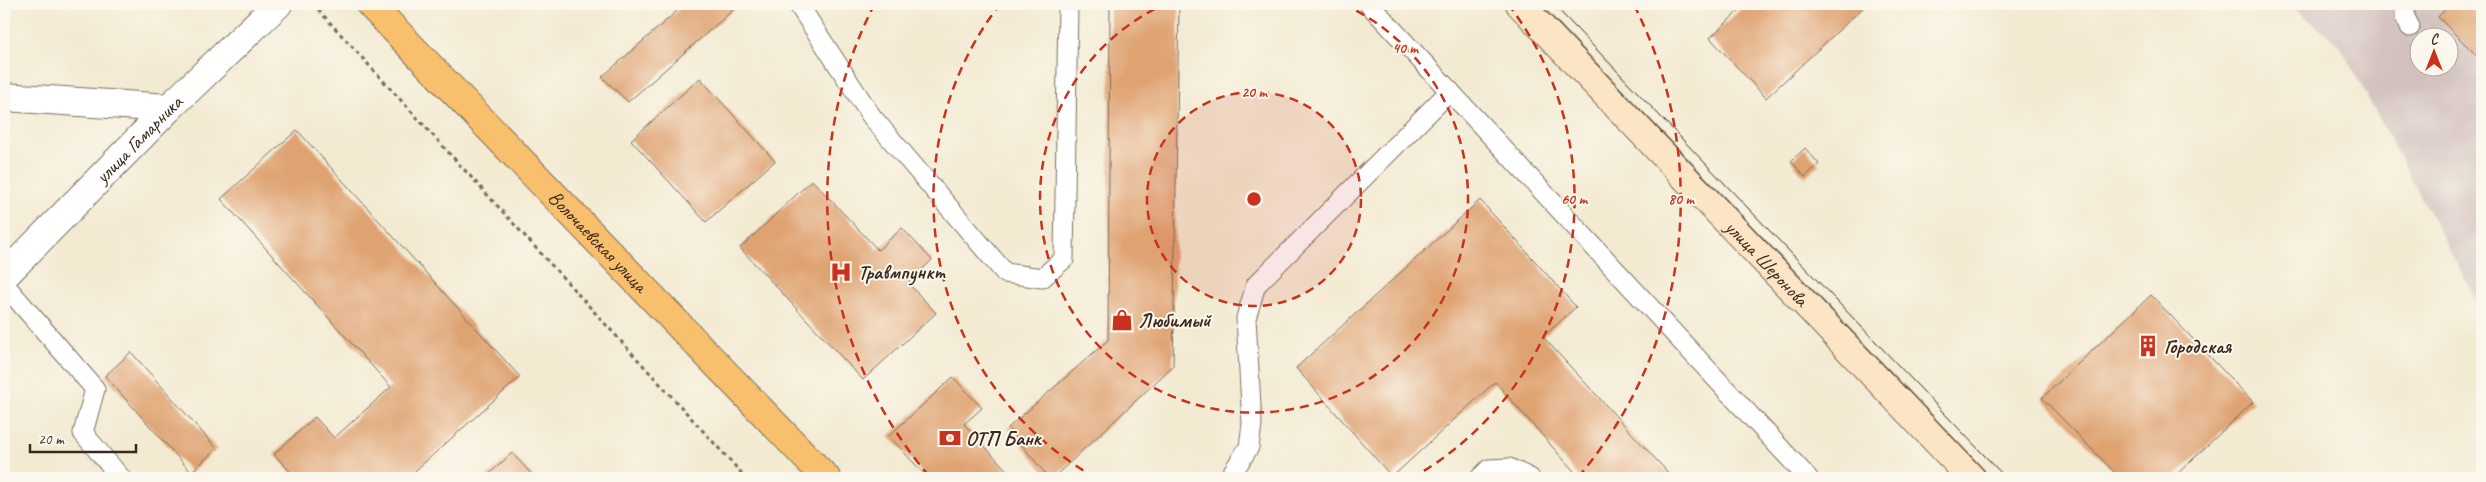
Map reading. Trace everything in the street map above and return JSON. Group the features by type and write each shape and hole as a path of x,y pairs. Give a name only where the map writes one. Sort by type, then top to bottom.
{"main road":[{"name":"Волочаевская улица","path":"370,4 826,478"},
{"name":"улица Шеронова","path":"1520,4 1972,478"}],"street":[{"name":"улица Гамарника","path":"4,276 169,108 278,4"},
{"path":"4,97 169,108"}],"lane":[{"path":"798,4 872,117 1005,273 1042,278 1064,259 1068,4"},
{"path":"1369,4 1808,478"},
{"path":"2405,4 2404,17 2410,28"},
{"path":"1229,478 1249,447 1252,424 1246,318 1256,285 1450,91"},
{"path":"4,284 95,389 83,433 121,478"},
{"path":"1480,478 1489,469 1509,468 1530,478"}],"path":[{"path":"312,4 746,478"}],"shaded area":[{"path":"2289,4 2482,4 2482,311 2339,44"}],"building":[{"path":"685,4 740,4 628,102 602,77"},
{"path":"1110,4 1179,4 1173,366 1053,478 1049,478 1008,428 1108,340"},
{"path":"1746,4 1867,4 1766,98 1710,38"},
{"path":"2450,4 2482,4 2482,61 2458,37 2458,28 2449,28 2438,17"},
{"path":"700,78 775,161 706,222 631,140"},
{"path":"297,130 520,377 407,478 296,478 274,454 315,417 334,438 391,387 221,199"},
{"path":"1805,148 1819,164 1805,177 1791,161"},
{"name":"Травмпункт","path":"812,180 878,250 902,228 932,260 908,283 936,313 863,380 740,248"},
{"path":"1480,200 1576,307 1543,337 1673,478 1580,478 1495,382 1392,477 1296,368"},
{"name":"Городская","path":"2151,295 2253,402 2173,478 2120,478 2042,398"},
{"path":"131,352 217,449 191,472 105,376"},
{"path":"953,377 982,408 964,424 1014,478 928,478 889,436"},
{"path":"512,453 535,478 485,478"},
{"path":"191,472 196,478 185,478"}],"tram line":[{"path":"1539,4 1991,478"},
{"path":"1553,4 2006,478"}],"place":[{"name":"Травмпункт","path":"841,272"},
{"name":"Любимый","path":"1122,320"},
{"name":"Городская","path":"2148,346"},
{"name":"ОТП Банк","path":"950,438"}]}
